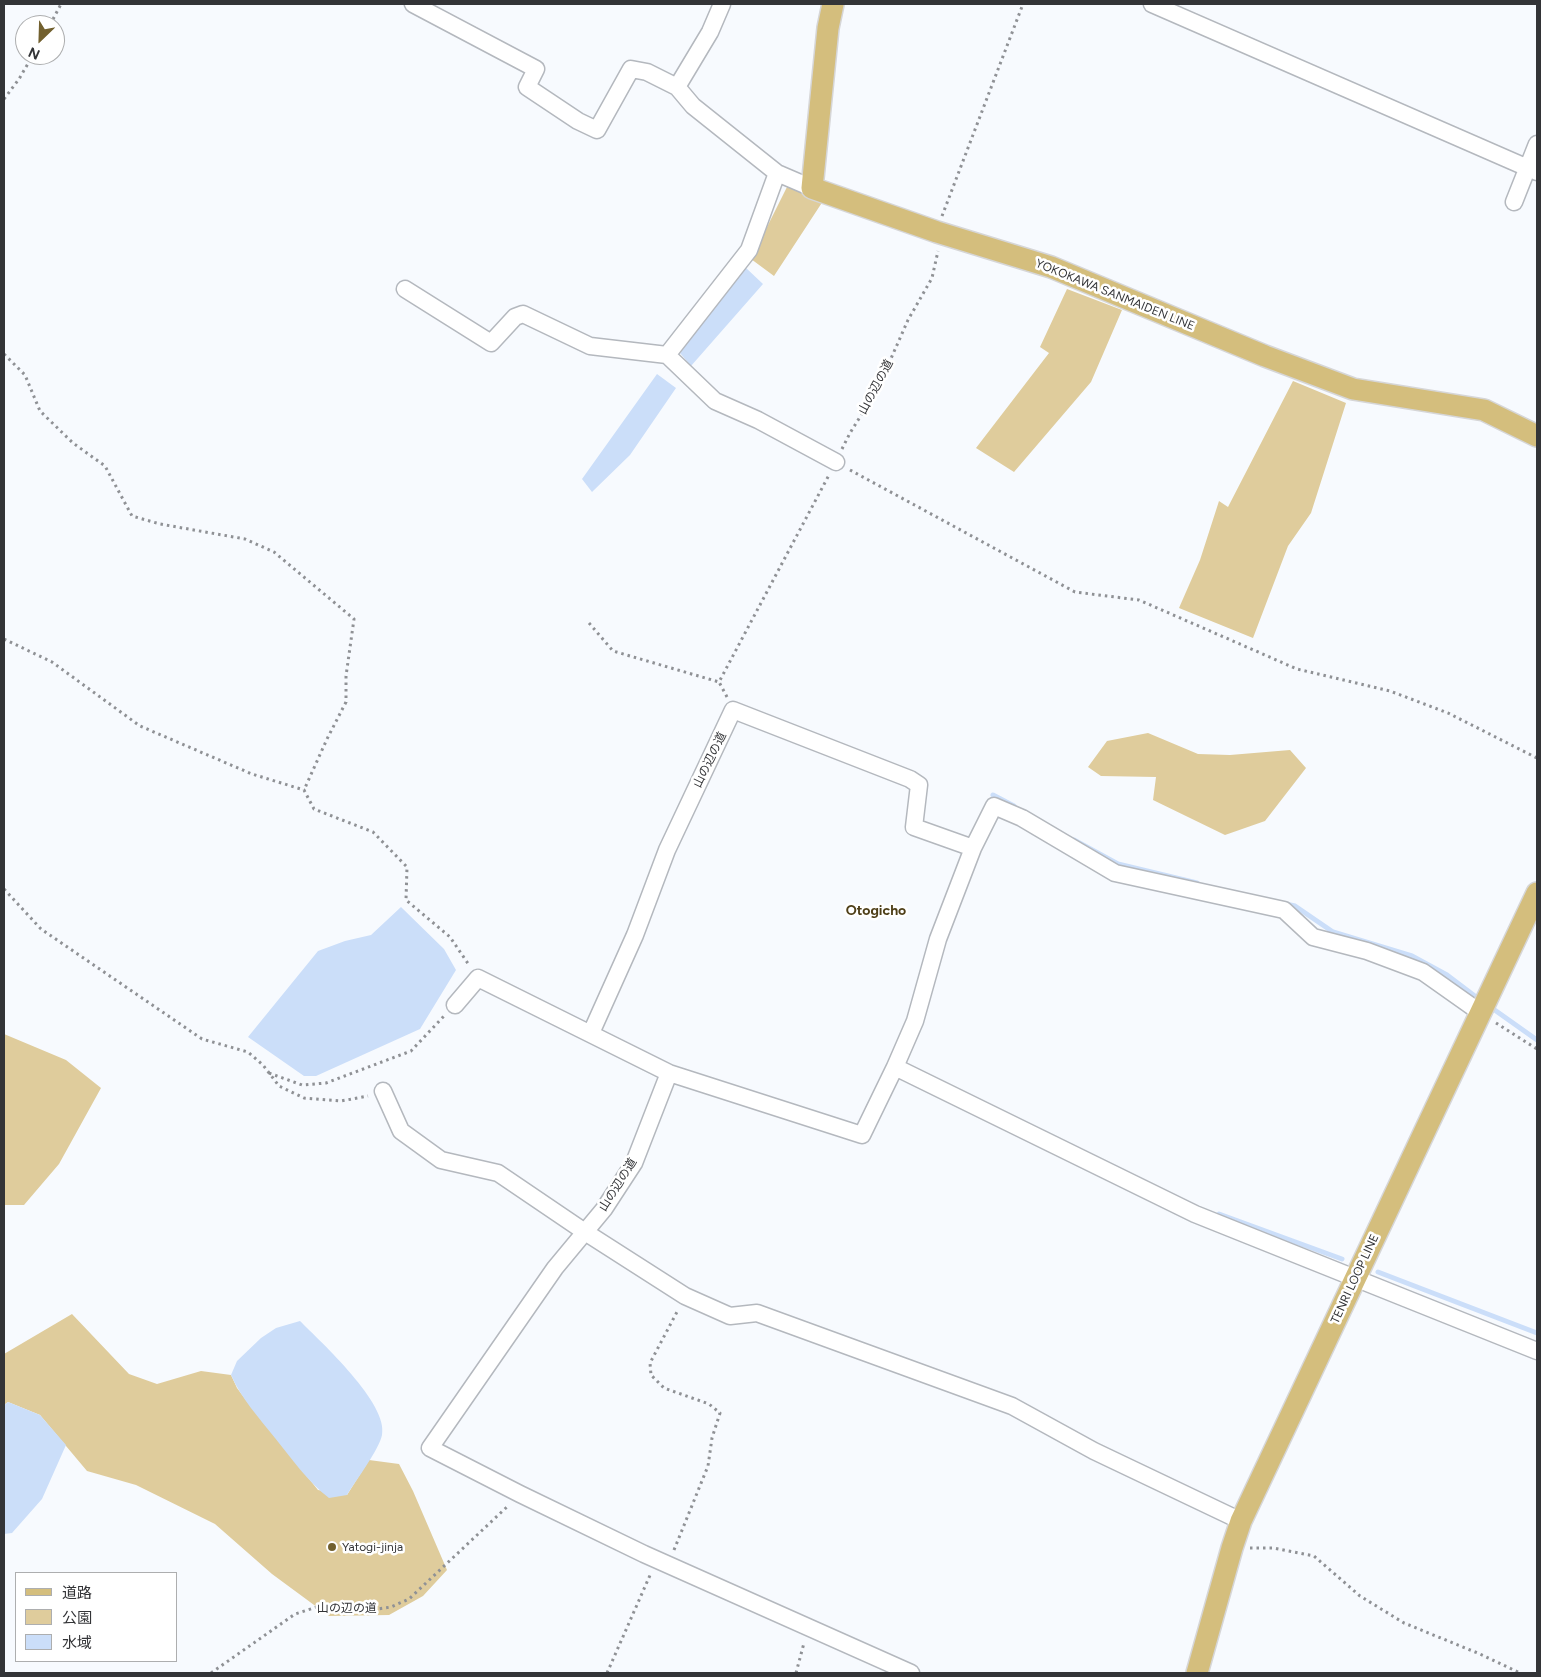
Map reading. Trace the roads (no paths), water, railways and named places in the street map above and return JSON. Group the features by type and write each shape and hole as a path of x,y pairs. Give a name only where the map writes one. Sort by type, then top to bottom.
{"main road":[{"path":"812,188 828,28 833,4"},
{"name":"YOKOKAWA SANMAIDEN LINE","path":"812,188 937,232 1051,267 1256,352 1353,389 1484,410 1537,436"},
{"name":"TENRI LOOP LINE","path":"1197,1673 1241,1520 1537,893"}],"street":[{"path":"413,4 536,68 527,87 578,121 597,130 631,69 647,72 677,87 693,106 777,173 812,188"},
{"path":"431,13 442,11 446,4"},
{"path":"677,87 710,32 722,4"},
{"path":"1152,4 1532,170"},
{"path":"1514,202 1532,170 1537,144"},
{"path":"667,355 749,250 777,173"},
{"path":"406,290 491,343 515,317 522,314 590,346 667,355 715,401 758,420 836,462"},
{"name":"山の辺の道","path":"591,1033 635,935 667,850 733,710 910,779 919,785 914,827 973,848"},
{"path":"455,1005 478,978 669,1072 862,1134 915,1021 938,938 973,848 994,806 1022,818 1115,873 1284,910 1312,937 1367,951 1422,972 1481,1013"},
{"path":"895,1067 1195,1214 1537,1351"},
{"name":"山の辺の道","path":"669,1072 634,1163 604,1209 555,1268 430,1448 520,1494 663,1562 911,1673"},
{"path":"383,1091 401,1131 441,1160 498,1174 686,1296 730,1316 757,1313 1012,1406 1094,1451 1241,1520"}],"water":[{"path":"745,267 763,284 691,366 680,353"},
{"path":"657,374 676,388 630,455 592,492 582,479"},
{"path":"401,907 444,949 456,970 420,1029 316,1076 304,1076 248,1037 318,951 345,941 371,935"},
{"path":"300,1321 352,1374 375,1407 381,1422 382,1435 380,1441 372,1457 347,1495 329,1498 307,1478 251,1408 231,1375 237,1361 261,1338 276,1328"},
{"path":"8,1402 40,1415 66,1445 42,1499 12,1533 4,1534 4,1405"}],"waterway":[{"path":"993,795 1014,806"},
{"path":"1074,840 1118,864 1197,883"},
{"path":"1286,904 1295,906 1333,932 1412,956 1447,975 1480,1000"},
{"path":"1489,1006 1537,1040"},
{"path":"1219,1214 1342,1259"},
{"path":"1378,1272 1537,1333"}],"place":[{"name":"Yatogi-jinja","path":"332,1547"}],"district":[{"name":"Otogicho","path":"876,911"}]}
